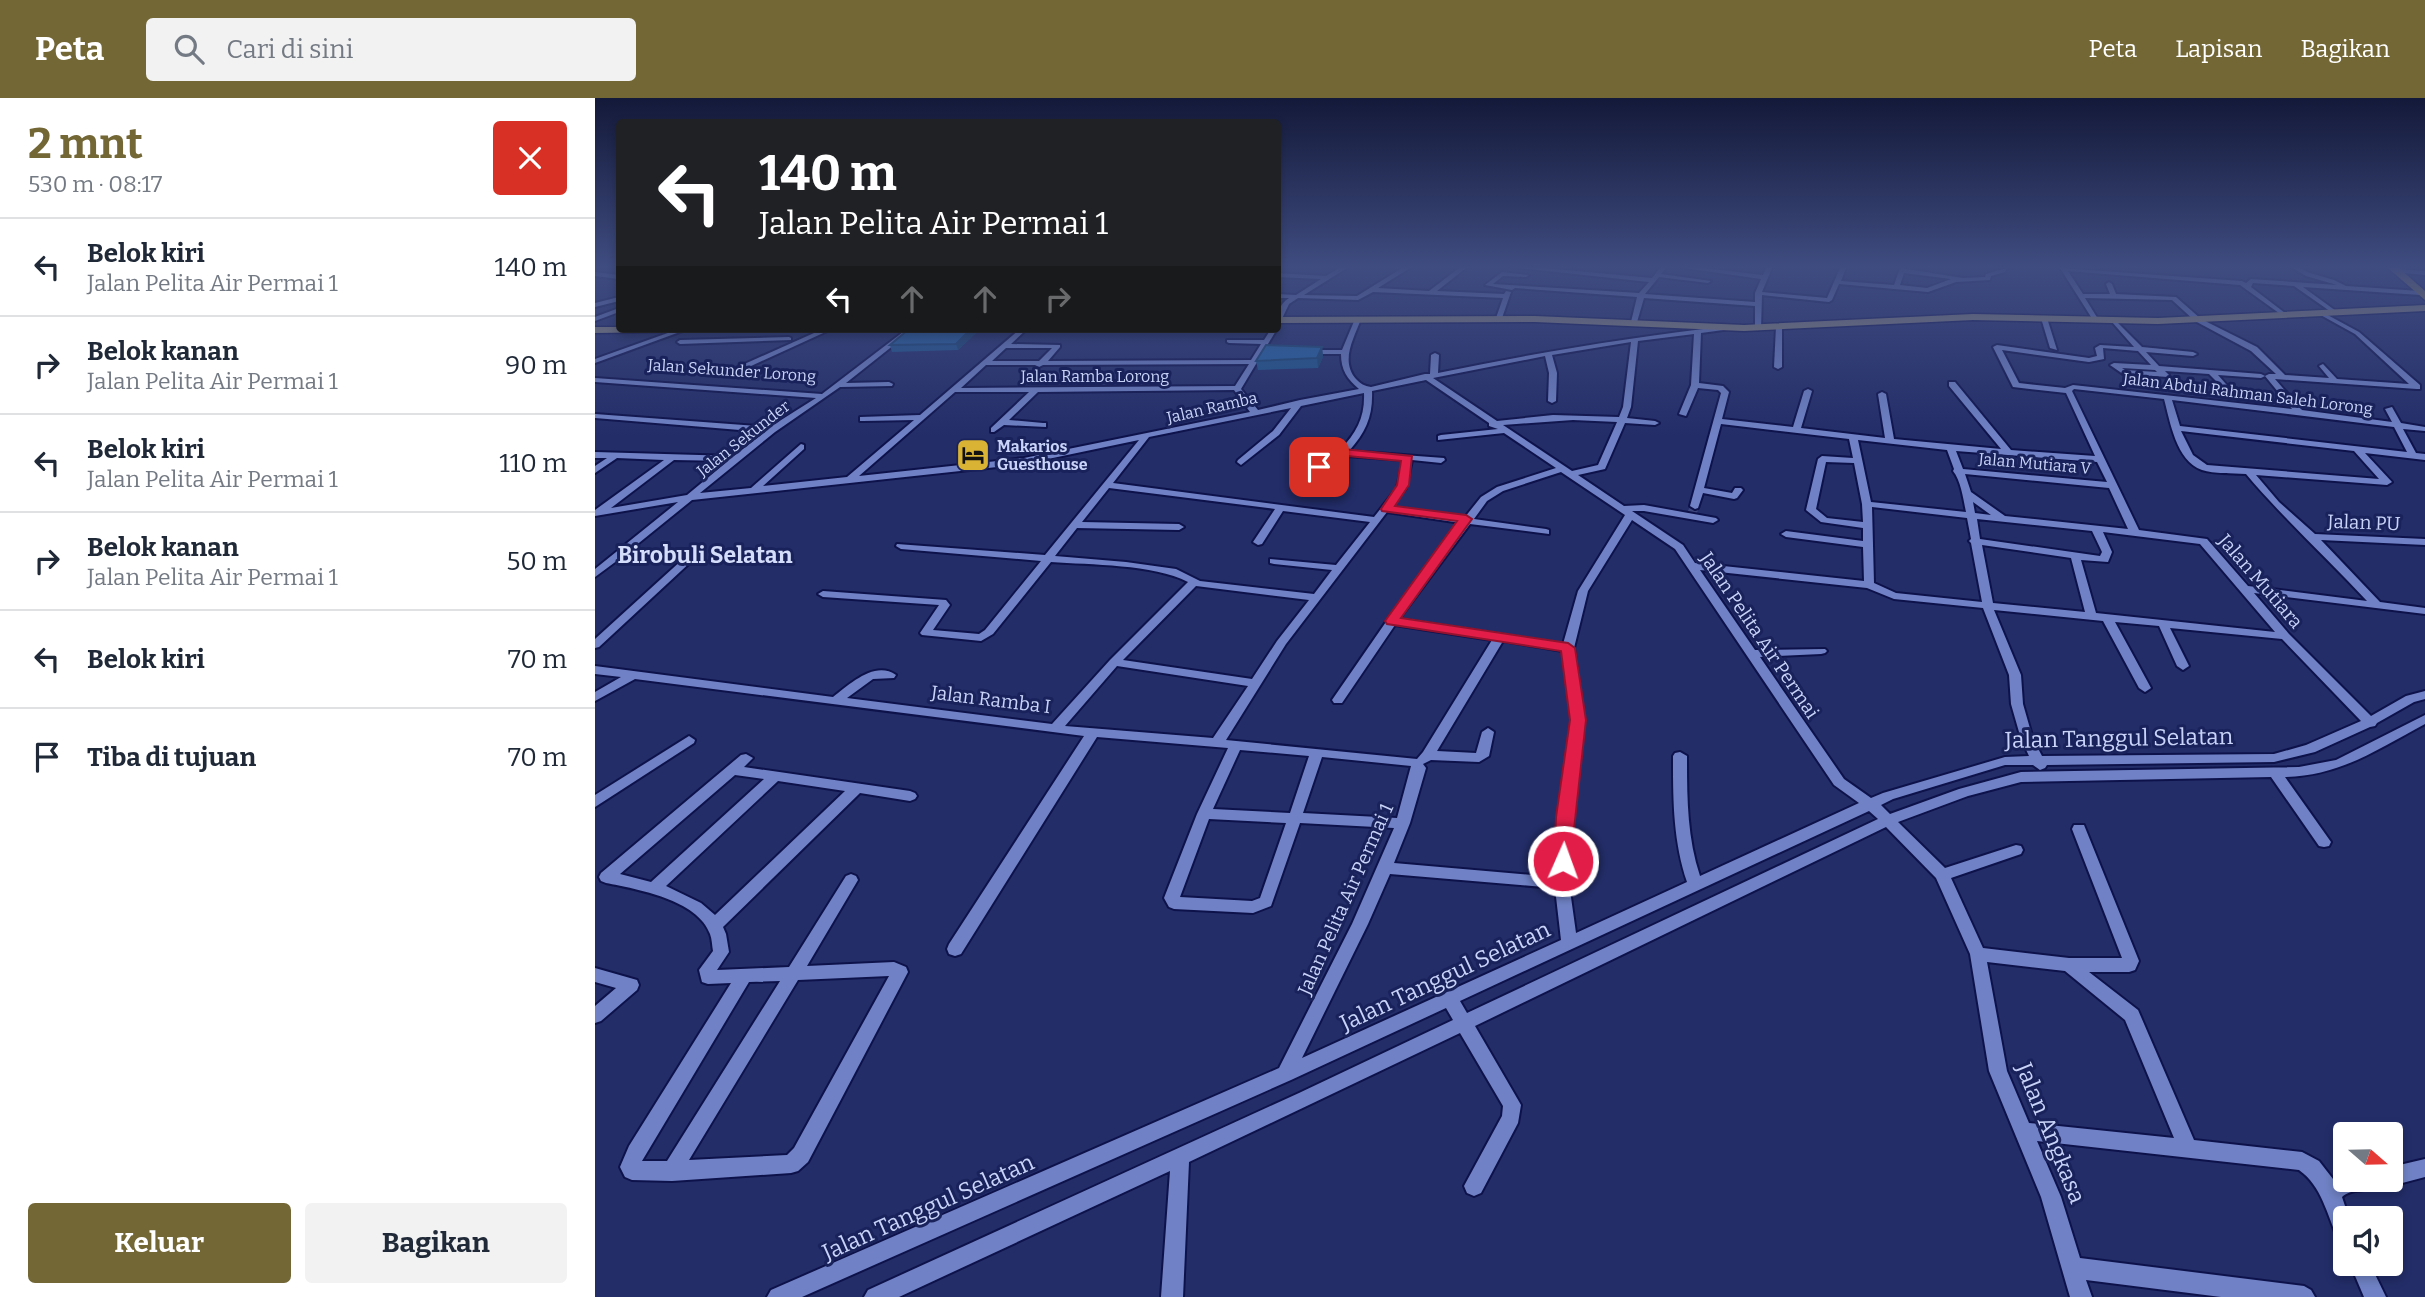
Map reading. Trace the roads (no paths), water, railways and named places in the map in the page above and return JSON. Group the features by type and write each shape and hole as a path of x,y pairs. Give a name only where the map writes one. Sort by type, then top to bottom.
{"main road":[{"path":"1667,324 1736,328 1838,324"},
{"path":"595,331 616,330"}],"street":[{"path":"1343,452 1364,428 1369,410 1366,389 1348,374 1345,352 1356,324"},
{"path":"1758,324 1758,328"},
{"path":"2046,324 2054,348"},
{"path":"2117,324 2165,375"},
{"path":"2205,324 2245,344 2283,377"},
{"path":"2341,324 2357,332 2421,387"},
{"path":"1778,367 1779,327"},
{"name":"Jalan Ramba","path":"690,497 1017,462 1430,375 1635,339 1736,328"},
{"path":"1683,414 1695,385 1698,331"},
{"name":"Jalan Sekunder Lorong","path":"595,361 674,333"},
{"path":"754,341 764,333"},
{"path":"736,370 820,333"},
{"name":"Jalan Sekunder","path":"595,574 772,430 824,396 906,333"},
{"name":"Jalan Ramba Lorong","path":"847,481 1020,333"},
{"path":"1255,412 1237,388 1272,333"},
{"path":"1338,700 1392,621 1483,499 1498,490 1565,472 1602,467 1627,407 1632,384 1635,339"},
{"path":"680,342 789,340"},
{"path":"1229,341 1267,342"},
{"path":"1005,346 1058,345 1039,365"},
{"name":"Jalan Abdul Rahman Saleh Lorong","path":"2140,349 2099,346 2101,357 2089,360 2054,357 2047,351 1997,347 2015,385 2299,411 2425,429"},
{"path":"2140,349 2193,354"},
{"path":"1318,352 1345,352"},
{"path":"1548,354 1553,373 1552,401"},
{"path":"1430,375 1435,355"},
{"name":"Jalan Ramba Lorong","path":"985,363 1039,365 1255,362"},
{"path":"2218,381 2123,372 2114,365 2261,376"},
{"path":"2323,366 2335,381"},
{"path":"2211,372 2229,392"},
{"name":"Jalan Pelita Air Permai","path":"1430,375 1492,424 1679,547 1832,773 1847,790 1880,812"},
{"path":"2299,411 2269,376 2421,387"},
{"name":"Jalan Sekunder Lorong","path":"595,380 824,396"},
{"path":"839,385 889,384"},
{"path":"1952,384 2007,450"},
{"path":"1695,385 1724,390 1695,506"},
{"name":"Jalan Ramba Lorong","path":"953,390 1237,388"},
{"path":"993,430 1035,390"},
{"path":"2068,390 2110,485 2135,533"},
{"path":"1796,430 1808,391"},
{"path":"1882,394 1891,441"},
{"path":"2167,397 2177,428 2199,466 2387,482 2356,448"},
{"path":"1241,462 1276,433 1300,402"},
{"path":"2389,410 2413,455"},
{"path":"595,416 772,430"},
{"path":"863,419 922,417"},
{"path":"1492,424 1543,417 1620,419 1655,423"},
{"path":"1718,421 1951,448 2007,450 2098,459"},
{"path":"1002,422 1043,425"},
{"path":"2177,428 2425,457"},
{"path":"1441,438 1503,431"},
{"path":"823,594 942,602 945,605 925,632 977,639 989,632 1146,436"},
{"path":"1853,437 1867,504 1869,585"},
{"path":"755,489 801,447"},
{"path":"1951,448 1966,493 1988,607 2015,675 2017,704 2027,739 2045,776"},
{"path":"1307,481 1330,453 1441,460"},
{"path":"595,455 737,459"},
{"path":"595,470 614,457"},
{"path":"598,514 670,459"},
{"path":"1217,743 1315,597 1383,515 1403,485 1408,459"},
{"path":"1857,461 1822,459 1811,510 1824,520 1867,526"},
{"name":"Jalan Mutiara V","path":"1957,471 2110,485"},
{"path":"2248,471 2276,504 2312,537"},
{"path":"1107,485 1281,507 1466,519 1546,532"},
{"path":"1699,490 1733,496 1738,490"},
{"path":"1966,493 1996,515 2011,521"},
{"path":"598,514 690,497"},
{"name":"Jalan Mutiara","path":"1867,504 2203,541 2285,636 2371,723"},
{"path":"1258,542 1281,507"},
{"path":"1569,944 1562,883 1565,817 1578,720 1568,648 1583,591 1626,512 1644,508 1713,520"},
{"path":"1074,524 1179,527"},
{"path":"1974,541 2107,559 2097,531"},
{"path":"1786,534 1868,545"},
{"name":"Jalan PU","path":"2312,537 2425,542"},
{"name":"Jalan PU","path":"2312,537 2378,606"},
{"path":"901,546 1047,557 1166,570 1196,582 1315,597"},
{"path":"595,645 690,558 684,555 620,554"},
{"path":"2075,556 2092,617"},
{"path":"1274,561 1340,568"},
{"path":"1693,566 1869,585 1880,593 1895,596 1988,607 2285,636"},
{"name":"Jalan Ramba I","path":"632,675 1056,729 1114,662 1189,585 1196,582"},
{"path":"2246,589 2425,611"},
{"path":"2106,618 2145,688"},
{"path":"1392,621 1568,648"},
{"path":"2163,624 2183,666"},
{"name":"Jalan Pelita Air Permai 1","path":"1285,1074 1385,868 1423,760 1499,638"},
{"path":"1753,654 1821,651"},
{"path":"1114,662 1255,683"},
{"path":"595,670 632,675"},
{"path":"595,697 632,675"},
{"path":"835,701 870,675 890,675"},
{"name":"Jalan Tanggul Selatan","path":"778,1297 1285,1074 1688,888 1880,812 1985,766 2005,761 2274,758 2323,746 2371,723 2410,699 2425,695"},
{"name":"Jalan Tanggul Selatan","path":"875,1297 988,1248 1696,912 1880,812 2021,777 2299,772 2339,764 2425,719"},
{"path":"1056,729 1407,761 1479,758 1482,756 1488,732"},
{"path":"955,949 1093,733"},
{"path":"595,802 689,740"},
{"path":"1236,745 1204,814 1172,898 1176,904 1253,907 1263,904 1269,894 1292,818 1317,753"},
{"path":"1680,756 1680,826 1688,888 1696,912"},
{"path":"743,977 630,1167 638,1171 672,1171 785,1166 796,1161 899,972 894,969 743,977 707,976 707,970 720,952 714,926 686,901 655,887 606,877 746,758"},
{"path":"732,770 910,796"},
{"path":"2276,773 2324,842"},
{"path":"655,887 776,776"},
{"path":"714,926 857,788"},
{"name":"Jalan Angkasa","path":"1880,812 1942,875 1978,954 1998,1071 2051,1197 2075,1268 2081,1297"},
{"path":"1204,814 1403,823"},
{"path":"1978,954 2069,965 2124,967 2131,961 2079,829"},
{"path":"1942,875 2016,850"},
{"path":"1385,868 1562,883"},
{"path":"672,1171 851,880"},
{"path":"2069,965 2132,1015 2187,1147"},
{"path":"595,975 631,985 595,1016"},
{"path":"1449,998 1512,1105 1511,1117 1474,1186"},
{"path":"2024,1131 2302,1161 2312,1168 2332,1194 2334,1206"},
{"path":"1173,1297 1180,1156"},
{"path":"2403,1173 2425,1168"},
{"path":"2075,1268 2304,1297"},
{"path":"2365,1276 2375,1297"}],"tunnel":[{"path":"1692,513 1695,506"}],"place":[{"name":"Makarios Guesthouse","path":"973,455"}],"district":[{"name":"Birobuli Selatan","path":"705,555"}]}
